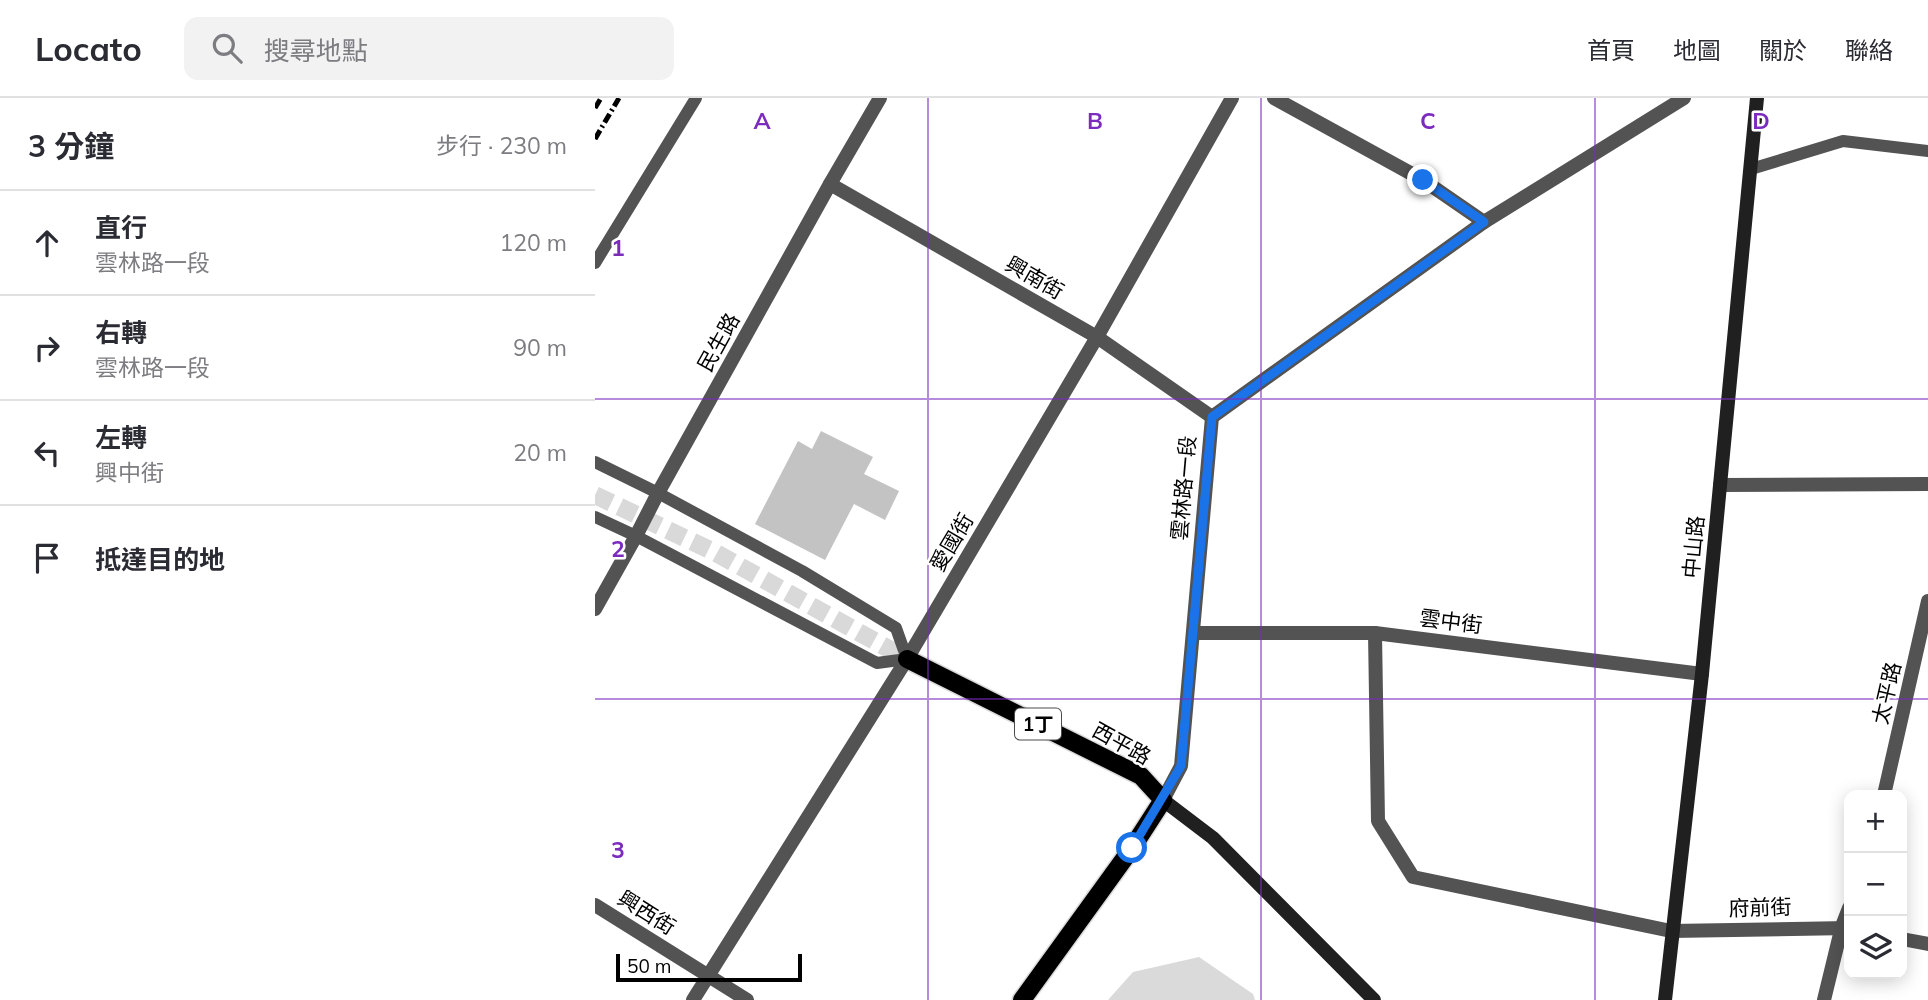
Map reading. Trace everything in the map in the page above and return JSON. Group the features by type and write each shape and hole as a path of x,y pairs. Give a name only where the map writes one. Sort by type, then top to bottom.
{"main road":[{"name":"西平路","path":"907,659 1141,776 1163,800"},
{"name":"雲林路一段","path":"1023,1000 1132,848 1163,800"}],"street":[{"name":"民生路","path":"595,609 880,98"},
{"name":"愛國街","path":"693,1000 907,659 1097,337 1233,98"},
{"path":"1275,98 1423,180 1484,222"},
{"name":"雲林路一段","path":"1163,800 1181,766 1212,417 1484,222 1684,98"},
{"name":"中山路","path":"1665,1000 1702,674 1757,98"},
{"name":"興南街","path":"830,184 1097,337 1212,417"},
{"path":"1720,485 1928,484"},
{"name":"太平路","path":"1885,790 1928,601"},
{"name":"雲中街","path":"1193,634 1375,633 1702,674"},
{"name":"府前街","path":"1375,633 1378,821 1413,877 1671,931 1844,927"},
{"name":"西平路","path":"1163,800 1213,838 1374,1000"},
{"name":"興西街","path":"595,905 747,1000"},
{"path":"1825,1000 1844,934"},
{"path":"1907,940 1928,944"}],"lane":[{"path":"595,263 696,98"},
{"path":"1751,169 1843,141 1928,151"},
{"path":"595,462 801,571 896,628 907,659 877,663 595,517"}],"shaded area":[{"path":"1199,957 1253,994 1255,1000 1108,1000 1133,972"}],"building":[{"path":"821,431 873,457 864,474 899,491 885,520 854,504 825,560 755,524 798,441 812,449"}],"tunnel":[{"path":"595,495 716,553 907,659"}],"railway":[{"path":"595,108 601,98"},
{"path":"595,139 619,98"}],"route":[{"path":"1132,848 1181,766 1212,417 1484,222 1423,180"}]}
